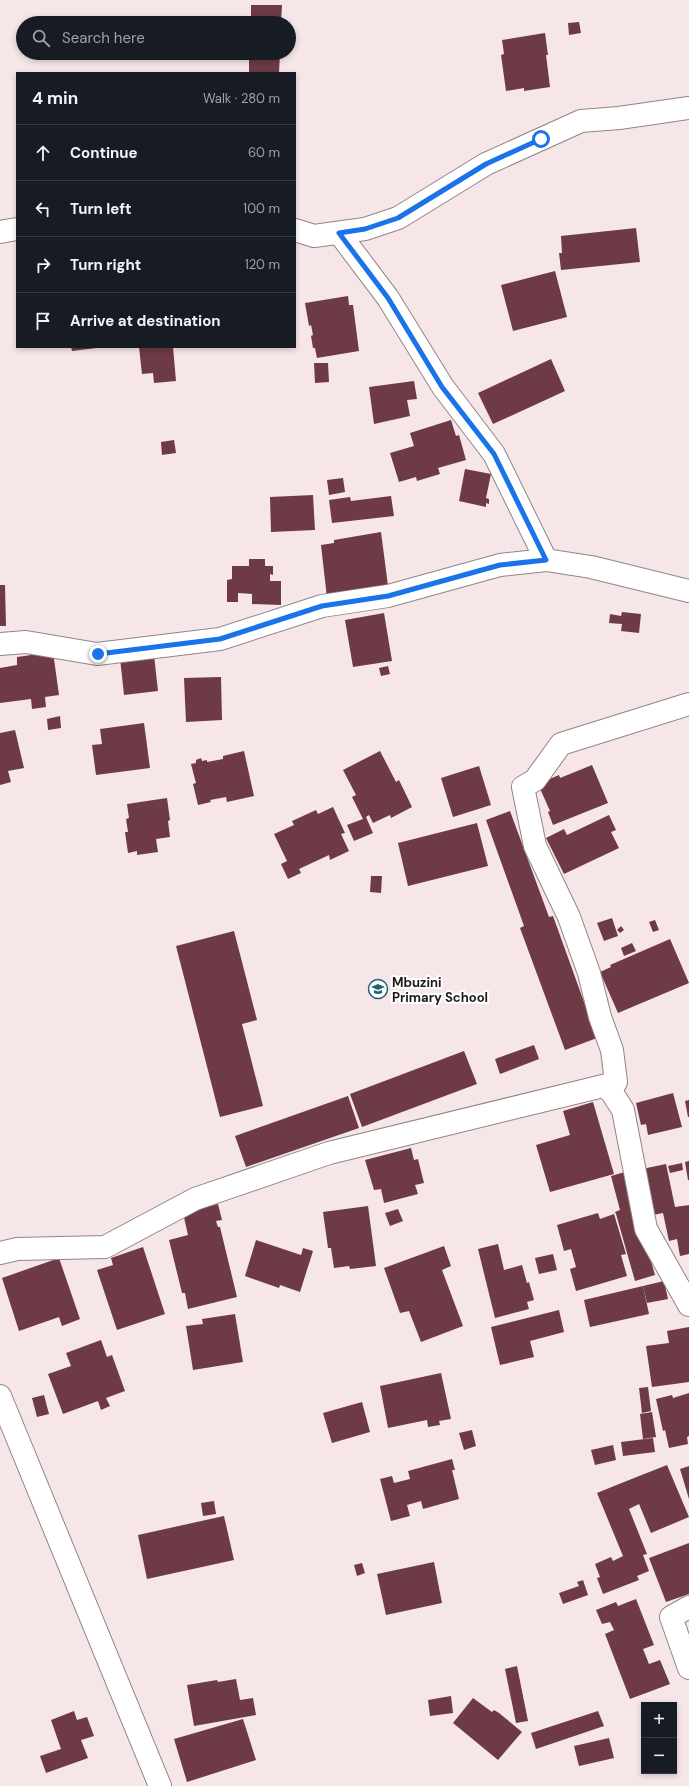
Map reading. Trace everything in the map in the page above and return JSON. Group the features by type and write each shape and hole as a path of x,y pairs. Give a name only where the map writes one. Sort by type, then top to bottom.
{"street":[{"path":"296,230 314,236 339,233 365,229 398,218 486,164 581,121 619,118 689,108"},
{"path":"0,232 16,229"},
{"path":"339,233 388,298 442,387 494,454 546,560"},
{"path":"0,644 26,642 98,654 220,639 322,606 388,596 500,565 546,560 591,567 689,591"},
{"path":"610,1091 616,1082 612,1050 600,1017 590,973 568,917 535,846 523,787 535,780 561,744 689,704"},
{"path":"0,1253 17,1249 105,1247 195,1199 329,1153 607,1085 623,1110 646,1229 689,1305"},
{"path":"0,1396 160,1786"},
{"path":"689,1607 671,1616 689,1668"}],"building":[{"path":"251,5 282,5 281,16 251,16"},
{"path":"579,22 581,33 569,35 568,23"},
{"path":"545,33 550,87 524,91 524,88 506,91 501,55 504,54 502,40"},
{"path":"249,60 280,60 279,72 249,72"},
{"path":"636,228 640,262 561,270 559,253 562,253 561,236"},
{"path":"555,271 567,317 513,331 501,285"},
{"path":"348,296 349,305 353,305 359,351 317,358 315,348 313,348 311,336 313,335 311,325 309,326 305,303"},
{"path":"71,348 97,348 72,351"},
{"path":"139,348 173,348 176,381 154,383 153,373 142,374"},
{"path":"551,359 565,391 493,424 478,393"},
{"path":"314,363 328,363 329,382 315,383"},
{"path":"414,381 417,399 407,400 410,416 374,424 369,387"},
{"path":"451,420 456,436 459,435 466,460 438,468 440,474 417,481 416,477 399,482 390,453 414,446 410,433"},
{"path":"174,440 176,453 162,455 161,442"},
{"path":"465,469 491,474 486,498 489,499 489,504 486,503 486,507 459,501"},
{"path":"343,478 345,492 329,495 327,480"},
{"path":"313,495 315,530 271,532 270,497"},
{"path":"391,496 394,516 332,523 329,500 350,497 351,501"},
{"path":"381,532 388,586 327,598 321,545 334,543 334,540"},
{"path":"249,559 265,559 265,566 273,566 273,575 270,574 270,581 281,581 281,605 252,604 252,594 238,593 238,602 227,602 227,580 232,579 232,566 249,566"},
{"path":"0,585 5,585 6,626 0,626"},
{"path":"622,612 641,614 639,633 621,631 622,624 609,623 610,614 621,616"},
{"path":"384,613 392,661 353,667 345,620"},
{"path":"53,652 59,695 45,697 46,707 32,709 31,699 0,703 0,668 17,665 17,657"},
{"path":"154,655 158,691 124,695 120,658"},
{"path":"388,666 390,674 381,676 379,668"},
{"path":"221,677 222,720 186,722 184,678"},
{"path":"60,716 61,728 48,730 47,719"},
{"path":"144,723 150,768 96,775 92,745 102,744 100,729"},
{"path":"15,730 24,768 8,771 11,782 0,785 0,733"},
{"path":"244,751 254,796 227,802 226,797 210,800 211,802 198,805 193,784 196,783 191,764 196,763 196,760 201,758 202,761 207,760 207,762 223,759 223,756"},
{"path":"380,751 396,782 399,780 412,807 391,818 390,815 373,823 369,815 366,817 373,833 354,841 347,825 363,819 352,797 356,795 343,770"},
{"path":"592,765 608,803 553,825 548,812 550,811 538,784 559,775 560,778"},
{"path":"479,766 491,805 453,817 441,778"},
{"path":"167,798 170,820 168,821 170,837 156,839 158,852 137,855 137,851 128,853 125,832 128,832 126,819 129,818 127,804"},
{"path":"333,807 345,833 341,834 349,851 330,860 329,855 299,869 301,873 288,879 281,864 287,861 274,834 294,825 292,821 316,810 318,814"},
{"path":"510,811 549,917 553,916 597,1038 565,1050 520,928 524,926 486,820"},
{"path":"609,815 616,830 611,832 619,848 564,874 546,838 564,829 567,835"},
{"path":"477,823 488,866 408,886 398,843"},
{"path":"371,876 382,876 381,893 370,892"},
{"path":"612,918 618,936 604,941 597,923"},
{"path":"655,920 659,930 653,932 649,922"},
{"path":"621,926 624,930 620,933 617,930"},
{"path":"234,931 257,1020 242,1024 263,1106 220,1117 176,946"},
{"path":"670,939 689,983 618,1013 600,972 611,967 610,965"},
{"path":"632,943 636,951 624,956 621,948"},
{"path":"534,1045 539,1059 500,1074 495,1059"},
{"path":"464,1051 477,1084 362,1127 350,1094"},
{"path":"673,1093 682,1127 648,1135 646,1124 641,1125 636,1103"},
{"path":"348,1096 359,1128 246,1167 235,1136"},
{"path":"689,1100 689,1117 688,1117 685,1101"},
{"path":"593,1102 614,1174 550,1192 536,1145 570,1135 563,1111"},
{"path":"411,1148 414,1160 418,1159 424,1183 415,1185 418,1194 384,1203 381,1189 374,1190 365,1160"},
{"path":"689,1161 689,1180 688,1180 685,1162"},
{"path":"682,1163 683,1170 670,1173 668,1166"},
{"path":"666,1164 675,1207 689,1205 689,1254 680,1256 677,1239 669,1241 663,1213 653,1215 642,1169"},
{"path":"625,1172 655,1275 635,1281 615,1212 620,1210 611,1176"},
{"path":"218,1204 222,1220 216,1221 218,1227 220,1227 237,1297 188,1309 185,1293 182,1293 169,1240 188,1235 183,1213"},
{"path":"368,1206 376,1266 350,1269 349,1266 334,1268 331,1248 328,1248 323,1212"},
{"path":"398,1209 403,1221 390,1226 385,1213"},
{"path":"598,1213 600,1219 614,1214 626,1254 621,1255 627,1276 576,1291 570,1269 576,1267 571,1249 564,1251 557,1225"},
{"path":"256,1240 301,1255 303,1248 313,1251 300,1292 280,1285 279,1288 245,1276"},
{"path":"498,1244 504,1270 522,1265 534,1300 527,1302 529,1309 495,1318 478,1249"},
{"path":"444,1246 451,1266 442,1270 463,1326 421,1342 409,1311 400,1313 384,1268"},
{"path":"143,1247 165,1314 117,1330 97,1270 113,1265 111,1258"},
{"path":"553,1254 557,1270 539,1274 535,1258"},
{"path":"59,1258 80,1319 62,1326 59,1317 19,1331 2,1278"},
{"path":"664,1281 668,1299 647,1303 643,1286"},
{"path":"643,1286 649,1314 590,1327 584,1300"},
{"path":"559,1310 564,1332 530,1341 534,1357 500,1365 491,1327"},
{"path":"235,1314 243,1362 193,1370 186,1326 203,1324 202,1319"},
{"path":"689,1327 689,1382 652,1387 646,1346 669,1343 667,1331"},
{"path":"101,1340 107,1357 112,1355 125,1391 106,1398 110,1406 101,1410 98,1401 63,1414 48,1374 71,1366 66,1353"},
{"path":"441,1373 451,1419 439,1421 440,1425 428,1427 427,1420 388,1428 380,1386"},
{"path":"648,1387 651,1411 642,1413 639,1388"},
{"path":"689,1393 688,1444 669,1448 665,1430 663,1431 656,1399 672,1395 673,1398"},
{"path":"44,1395 49,1414 37,1417 32,1398"},
{"path":"362,1402 370,1432 332,1443 323,1413"},
{"path":"652,1412 656,1437 643,1439 640,1414"},
{"path":"472,1430 476,1446 464,1450 459,1433"},
{"path":"653,1438 655,1452 623,1456 621,1442"},
{"path":"613,1445 616,1460 595,1465 591,1450"},
{"path":"452,1459 455,1470 452,1470 459,1499 423,1509 421,1501 407,1505 410,1516 391,1521 380,1479 392,1476 394,1483 410,1479 408,1471"},
{"path":"667,1465 689,1517 651,1533 639,1504 629,1509 647,1554 643,1555 649,1571 637,1576 639,1580 603,1594 597,1578 600,1577 595,1564 611,1557 613,1561 623,1556 597,1493"},
{"path":"689,1466 689,1499 680,1469"},
{"path":"214,1501 216,1514 203,1516 201,1503"},
{"path":"224,1516 234,1560 147,1579 138,1535"},
{"path":"689,1543 689,1594 666,1602 649,1558"},
{"path":"434,1562 442,1603 386,1615 377,1574"},
{"path":"362,1563 365,1573 357,1576 354,1565"},
{"path":"583,1580 588,1595 563,1604 559,1593 579,1586 577,1582"},
{"path":"636,1599 654,1645 643,1649 649,1664 660,1660 670,1684 630,1699 605,1634 614,1630 610,1622 602,1624 596,1610 616,1602 618,1606"},
{"path":"517,1666 528,1721 516,1723 505,1669"},
{"path":"236,1679 240,1700 253,1698 256,1715 194,1726 187,1685 217,1680 218,1682"},
{"path":"451,1696 453,1713 430,1716 428,1700"},
{"path":"473,1698 492,1712 494,1710 499,1713 522,1732 498,1760 453,1723"},
{"path":"74,1711 77,1720 87,1717 94,1736 81,1740 88,1758 46,1773 40,1756 61,1749 51,1720"},
{"path":"598,1711 604,1726 536,1749 531,1733"},
{"path":"243,1719 256,1760 187,1782 174,1739"},
{"path":"609,1738 614,1758 579,1766 574,1746"}],"place":[{"name":"Mbuzini Primary School","path":"378,989"}],"route":[{"path":"98,654 220,639 322,606 388,596 500,565 546,560 516,496 494,454 442,387 388,298 339,233 365,229 398,218 486,164 541,139"}]}
